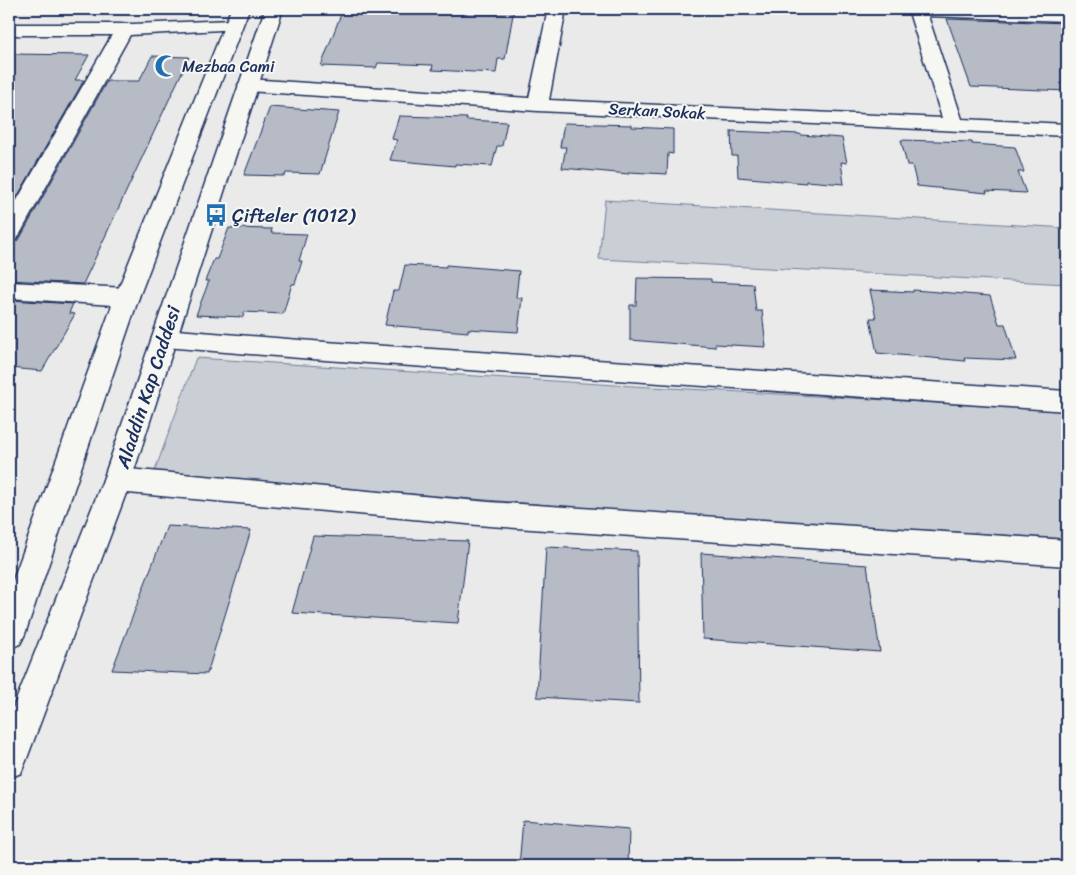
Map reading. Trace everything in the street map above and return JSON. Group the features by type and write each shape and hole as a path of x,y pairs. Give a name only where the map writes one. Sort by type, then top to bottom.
{"street":[{"name":"Aladdin Kap Caddesi","path":"9,761 117,480 274,9"},
{"path":"538,105 557,9"},
{"path":"954,125 918,9 1067,16"},
{"path":"9,29 124,30 236,17 127,297 9,634"},
{"path":"9,234 124,30"},
{"name":"Serkan Sokak","path":"248,84 538,105 1067,130"},
{"path":"9,290 127,297"},
{"path":"164,338 325,351 1067,401"},
{"path":"117,480 489,514 1067,552"}],"shaded area":[{"path":"605,200 1067,228 1067,284 599,259"},
{"path":"196,358 615,385 1067,410 1067,539 634,512 154,473"}],"building":[{"path":"343,9 514,9 505,59 498,59 496,73 432,70 433,65 378,63 376,68 321,66"},
{"path":"947,19 1067,23 1067,91 971,87"},
{"path":"9,54 89,55 75,80 84,80 9,211"},
{"path":"152,56 189,57 83,284 9,280 9,244 19,240 107,81 139,81"},
{"path":"270,107 339,112 320,174 286,173 285,176 244,175"},
{"path":"399,116 467,118 466,120 507,122 502,146 497,146 492,166 455,164 455,166 390,160 397,140 392,139"},
{"path":"564,123 632,125 632,127 673,129 673,154 668,153 667,174 629,172 629,174 562,168 566,147 560,147"},
{"path":"731,131 842,138 847,163 841,162 844,184 806,181 806,183 738,177 737,156 732,156"},
{"path":"901,140 972,142 972,144 1015,147 1024,172 1018,172 1026,193 986,191 987,193 917,186 912,165 907,165"},
{"path":"229,228 272,229 271,233 307,234 299,261 302,261 295,284 292,284 283,314 244,312 243,317 196,315 209,281 205,281 214,259 217,259"},
{"path":"405,265 446,267 446,265 519,271 516,297 522,298 518,332 468,329 468,332 385,325 393,291 399,291"},
{"path":"637,278 711,279 711,282 753,284 756,311 762,311 766,347 715,344 715,347 630,340 630,305 636,305"},
{"path":"870,290 913,292 913,290 990,296 999,324 1005,324 1016,360 964,358 965,361 877,353 870,318 876,318"},
{"path":"9,300 73,304 69,313 75,314 42,371 9,368"},
{"path":"167,526 251,530 207,674 112,670"},
{"path":"313,536 468,541 458,623 292,613"},
{"path":"546,547 637,551 639,703 537,697"},
{"path":"701,553 867,565 880,652 703,639"},
{"path":"523,820 629,829 628,866 519,866"}],"place":[{"name":"Mezbaa Cami","path":"166,66"},
{"name":"Çifteler (1012)","path":"216,215"}]}
